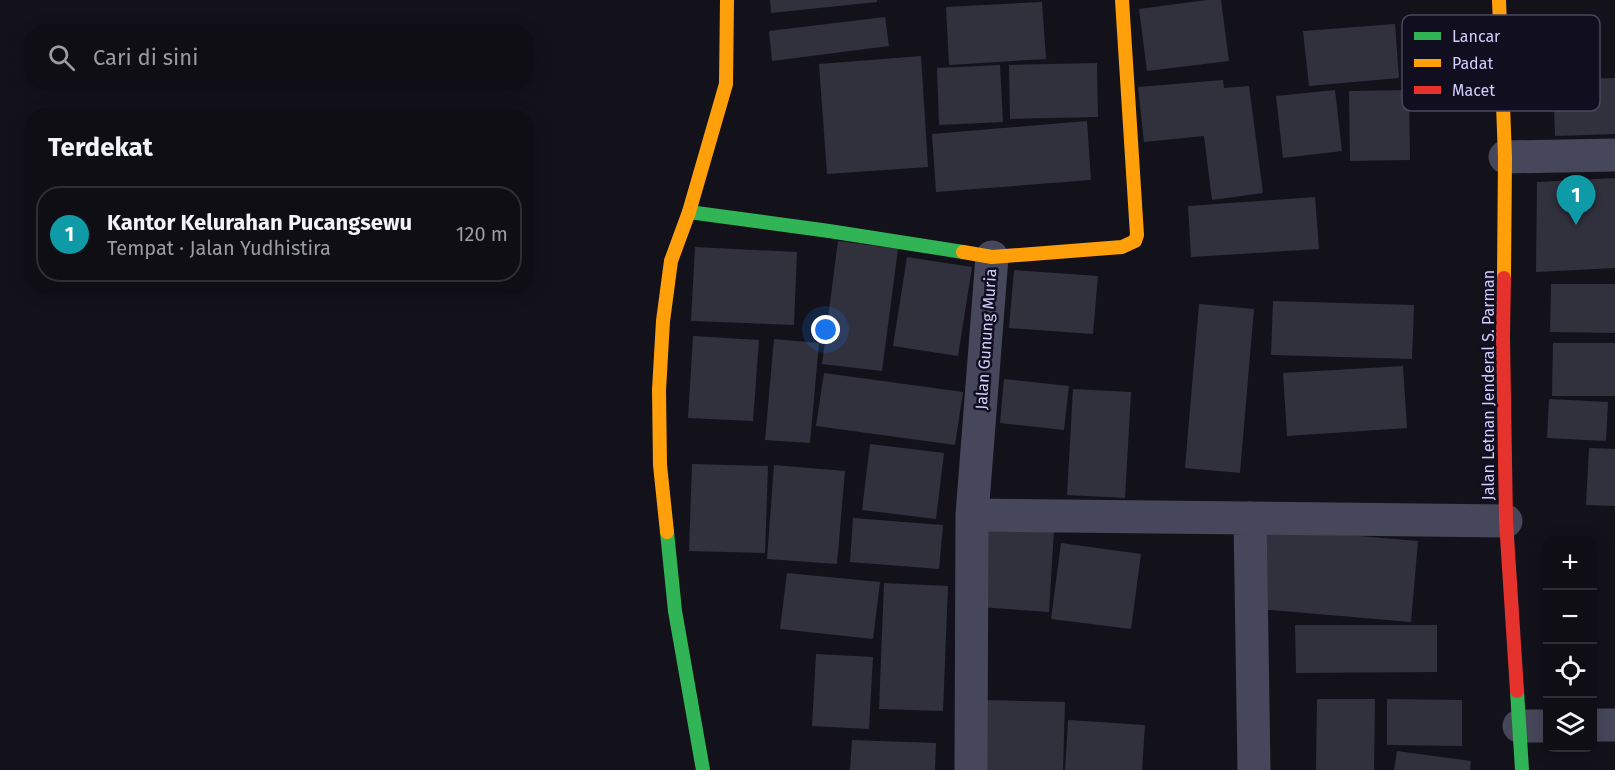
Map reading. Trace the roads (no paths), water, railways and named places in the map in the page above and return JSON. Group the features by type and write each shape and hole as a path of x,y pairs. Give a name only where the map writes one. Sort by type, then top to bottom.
{"street":[{"path":"703,770 675,611 660,465 659,390 663,321 671,261 726,84 727,0"},
{"name":"Jalan Gunung Muria","path":"971,770 972,515 992,257 1122,247 1135,241 1137,235 1122,0"},
{"name":"Jalan Letnan Jenderal S. Parman","path":"1499,0 1500,15"},
{"name":"Jalan Letnan Jenderal S. Parman","path":"1503,111 1506,521 1534,726 1522,770"},
{"path":"1505,157 1615,155"},
{"path":"688,212 829,231 992,257"},
{"path":"972,515 1506,521"},
{"path":"1250,518 1254,770"},
{"path":"1597,725 1615,725"}],"place":[{"name":"Kantor Kelurahan Pucangsewu","path":"1576,225"}]}
